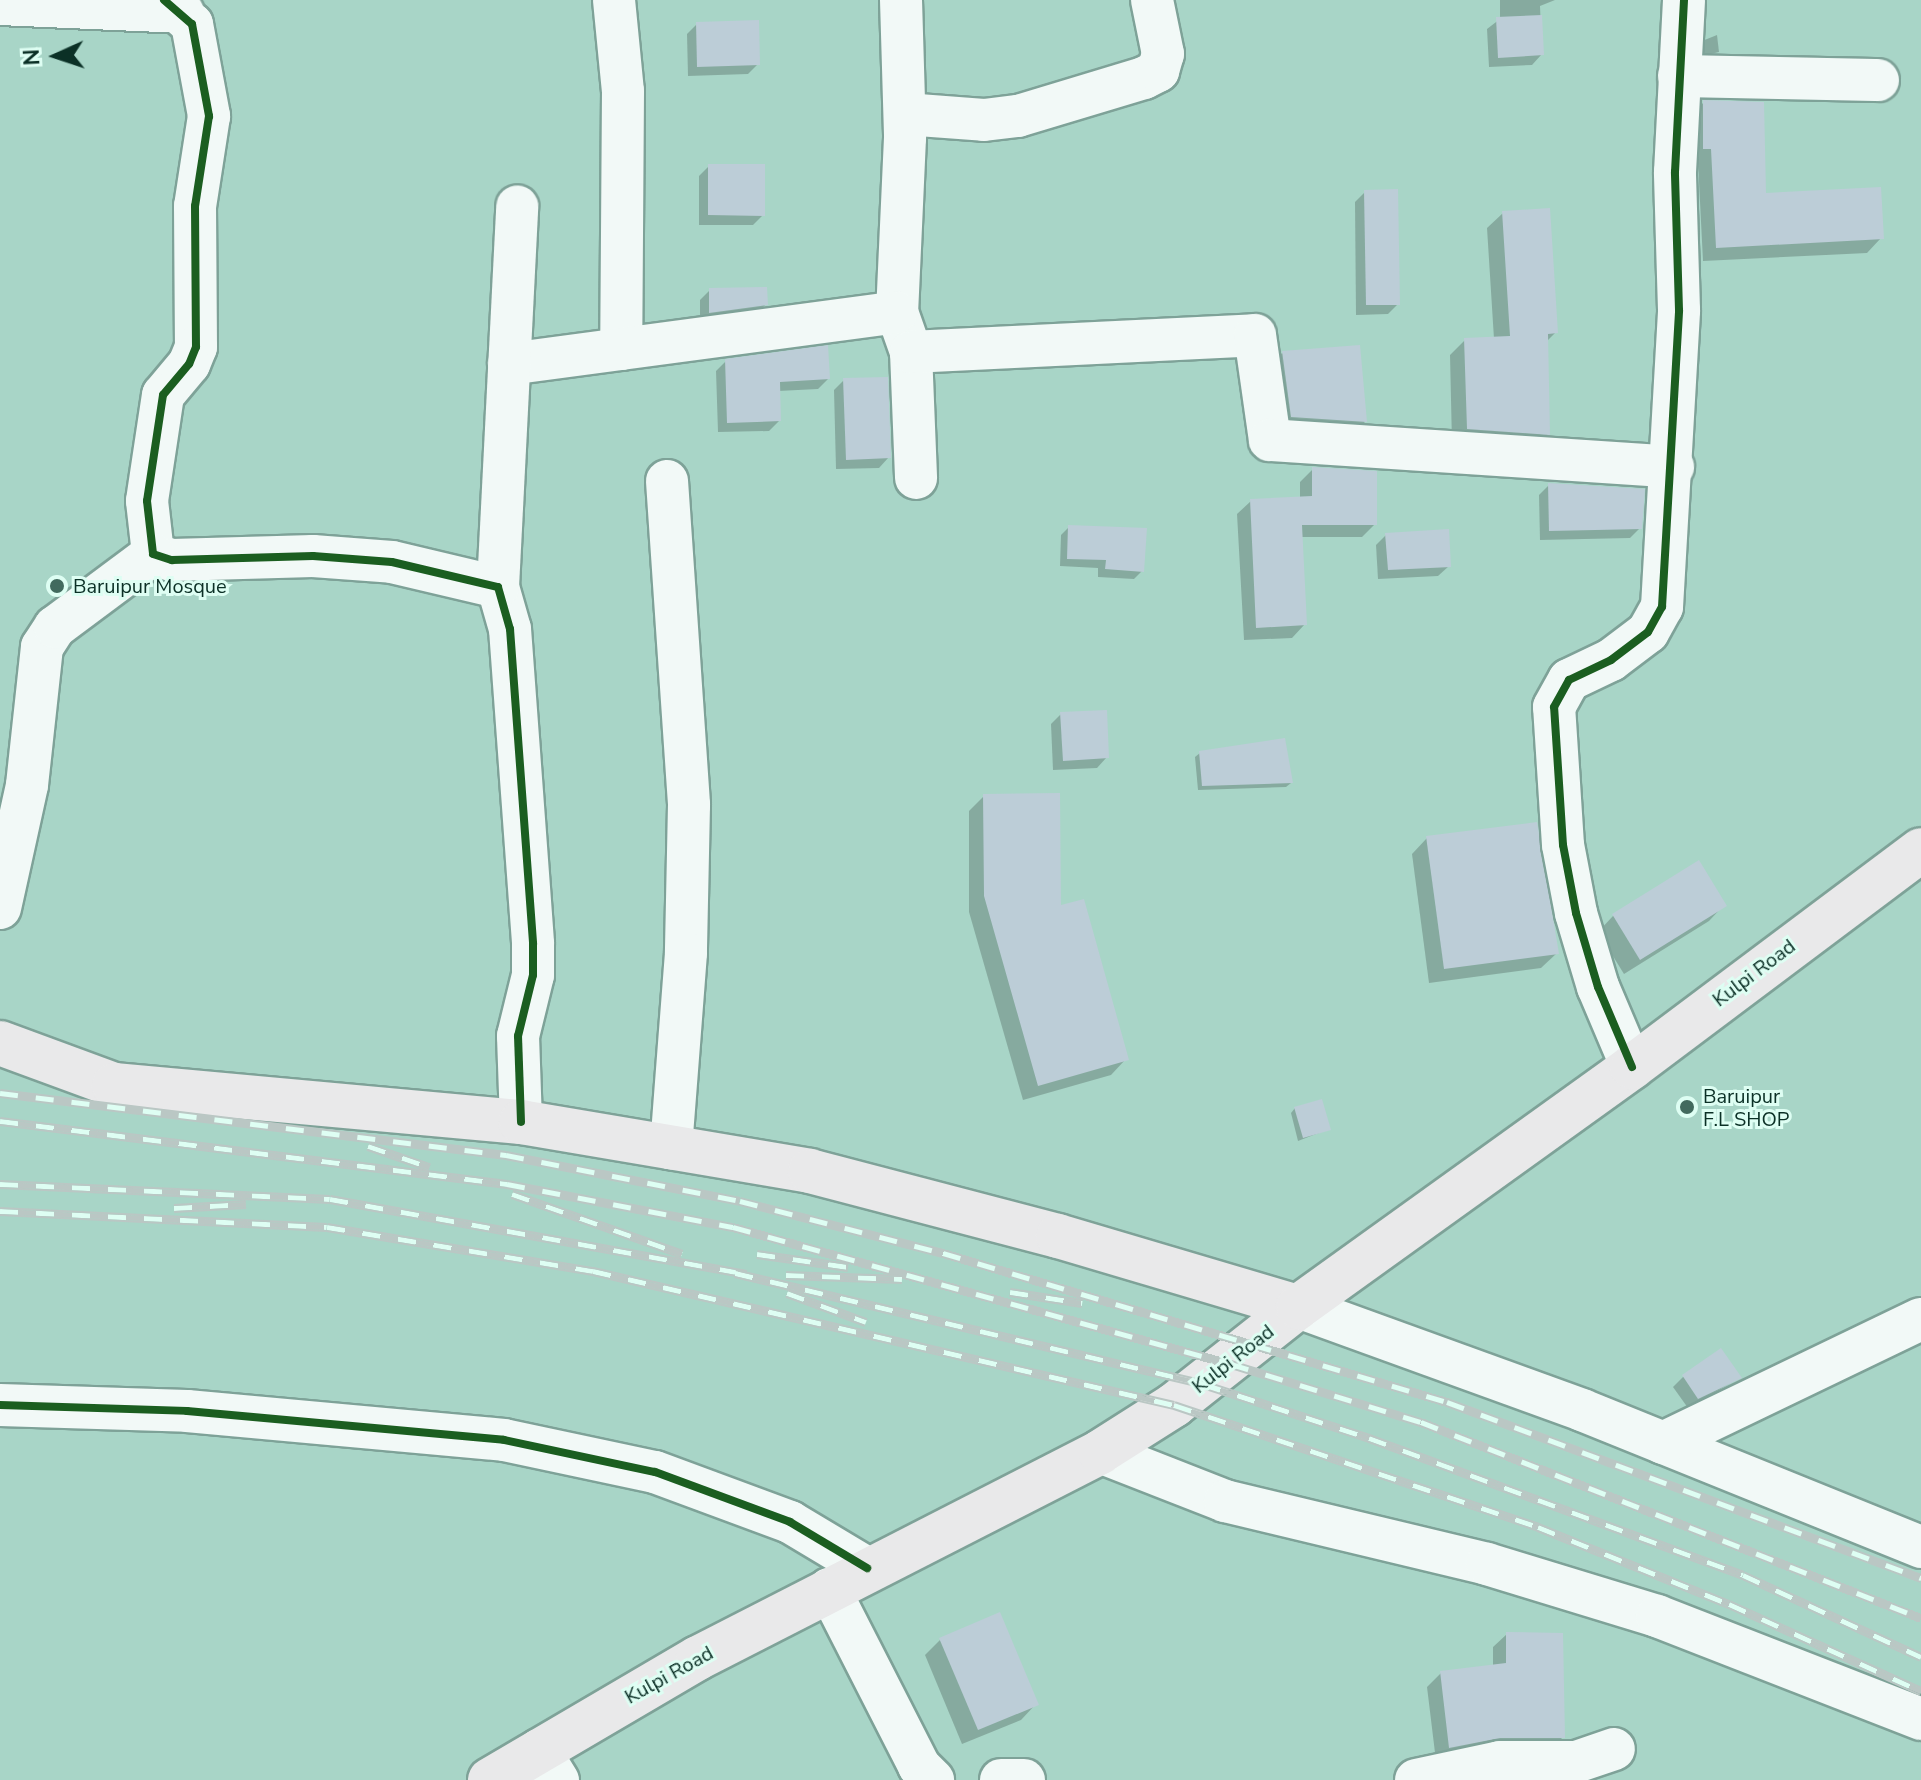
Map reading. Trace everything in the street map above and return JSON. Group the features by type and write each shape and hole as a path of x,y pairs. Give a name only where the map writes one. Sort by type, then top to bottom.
{"main road":[{"name":"Kulpi Road","path":"490,1780 548,1765 829,1589 1100,1452 1203,1384 1298,1307 1632,1067 1921,850"},
{"path":"0,1043 114,1085 521,1122 886,1190 1298,1307"}],"street":[{"path":"614,0 623,91 621,349"},
{"path":"901,0 905,114 897,312 911,352 916,478"},
{"path":"905,114 984,120 1018,116 1144,78 1158,71 1163,54 1152,0"},
{"path":"1632,1067 1598,987 1576,913 1563,845 1554,707 1569,680 1611,660 1648,632 1662,607 1673,467 1679,76 1684,0"},
{"path":"0,4 174,6 200,54 209,116 195,206 196,347 189,364 163,395 147,501 153,554"},
{"path":"1679,76 1878,80"},
{"path":"517,206 498,587 510,629 533,944 533,975 518,1036 521,1122"},
{"path":"509,364 897,312"},
{"path":"911,352 1255,335 1270,440 1673,467"},
{"path":"667,481 689,805 686,953 671,1148"},
{"path":"153,554 172,560 313,556 392,562 498,587"},
{"path":"0,908 27,785 42,647 55,627 153,554"},
{"path":"1298,1307 1663,1443 1921,1547"},
{"path":"1663,1443 1921,1319"},
{"path":"0,1405 187,1411 519,1443 655,1472 790,1522 867,1568"},
{"path":"1100,1452 1225,1501 1487,1564 1657,1616 1921,1719"},
{"path":"829,1589 919,1766 933,1780"},
{"path":"1416,1780 1500,1762 1576,1762 1614,1749"},
{"path":"1001,1780 1024,1780"}],"building":[{"path":"1542,15 1544,55 1498,58 1496,17"},
{"path":"759,20 760,65 697,67 696,22"},
{"path":"1703,100 1764,102 1766,193 1881,187 1884,239 1716,248 1711,149 1703,149"},
{"path":"708,164 765,164 765,216 708,215"},
{"path":"1398,189 1400,305 1366,305 1364,190"},
{"path":"1550,208 1558,333 1548,334 1550,435 1467,429 1464,338 1510,336 1502,211"},
{"path":"767,287 768,305 709,313 709,288"},
{"path":"828,345 830,379 780,382 781,421 727,423 725,359"},
{"path":"1360,345 1367,422 1291,417 1282,351"},
{"path":"888,377 891,458 846,460 843,378"},
{"path":"1312,467 1377,471 1377,525 1302,525 1307,625 1256,628 1250,499 1312,496"},
{"path":"1548,483 1645,489 1642,529 1549,531"},
{"path":"1068,525 1147,528 1144,572 1105,569 1106,560 1067,559"},
{"path":"1449,529 1451,567 1388,570 1385,533"},
{"path":"1107,710 1109,758 1063,761 1060,712"},
{"path":"1285,738 1293,783 1202,786 1199,751"},
{"path":"1060,793 1061,905 1084,899 1129,1060 1038,1086 984,896 983,794"},
{"path":"1537,822 1559,954 1444,969 1426,836"},
{"path":"1699,860 1727,906 1640,960 1612,914"},
{"path":"1322,1099 1331,1130 1303,1138 1294,1107"},
{"path":"1721,1348 1742,1378 1698,1399 1682,1375"},
{"path":"1000,1612 1039,1705 978,1730 939,1638"},
{"path":"1506,1632 1563,1633 1565,1738 1500,1738 1449,1748 1440,1671 1506,1663"}],"railway":[{"path":"0,1093 506,1155 740,1201 943,1253 1447,1402 1921,1578"},
{"path":"0,1121 507,1184 733,1227 1231,1364 1421,1422 1921,1618"},
{"path":"368,1146 429,1167"},
{"path":"0,1184 330,1199 746,1274"},
{"path":"512,1194 682,1254"},
{"path":"174,1208 246,1204"},
{"path":"0,1211 327,1227 593,1271 1174,1405 1538,1527 1729,1604 1921,1691"},
{"path":"757,1254 848,1267"},
{"path":"735,1273 1203,1384 1369,1438 1743,1575 1921,1657"},
{"path":"786,1275 902,1279"},
{"path":"1010,1292 1082,1303"},
{"path":"787,1293 866,1322"}],"cycle path":[{"path":"164,0 192,24 209,116 195,206 196,347 189,364 163,395 147,501 153,554 172,560 313,556 392,562 498,587 510,629 533,944 533,975 518,1036 521,1122"},
{"path":"1632,1067 1598,987 1576,913 1563,845 1554,707 1569,680 1611,660 1648,632 1662,607 1679,310 1675,172 1684,0"},
{"path":"0,1405 187,1411 504,1440 655,1472 790,1522 867,1568"}],"place":[{"name":"Baruipur Mosque","path":"57,586"},
{"name":"Baruipur F.L SHOP","path":"1687,1107"}]}
